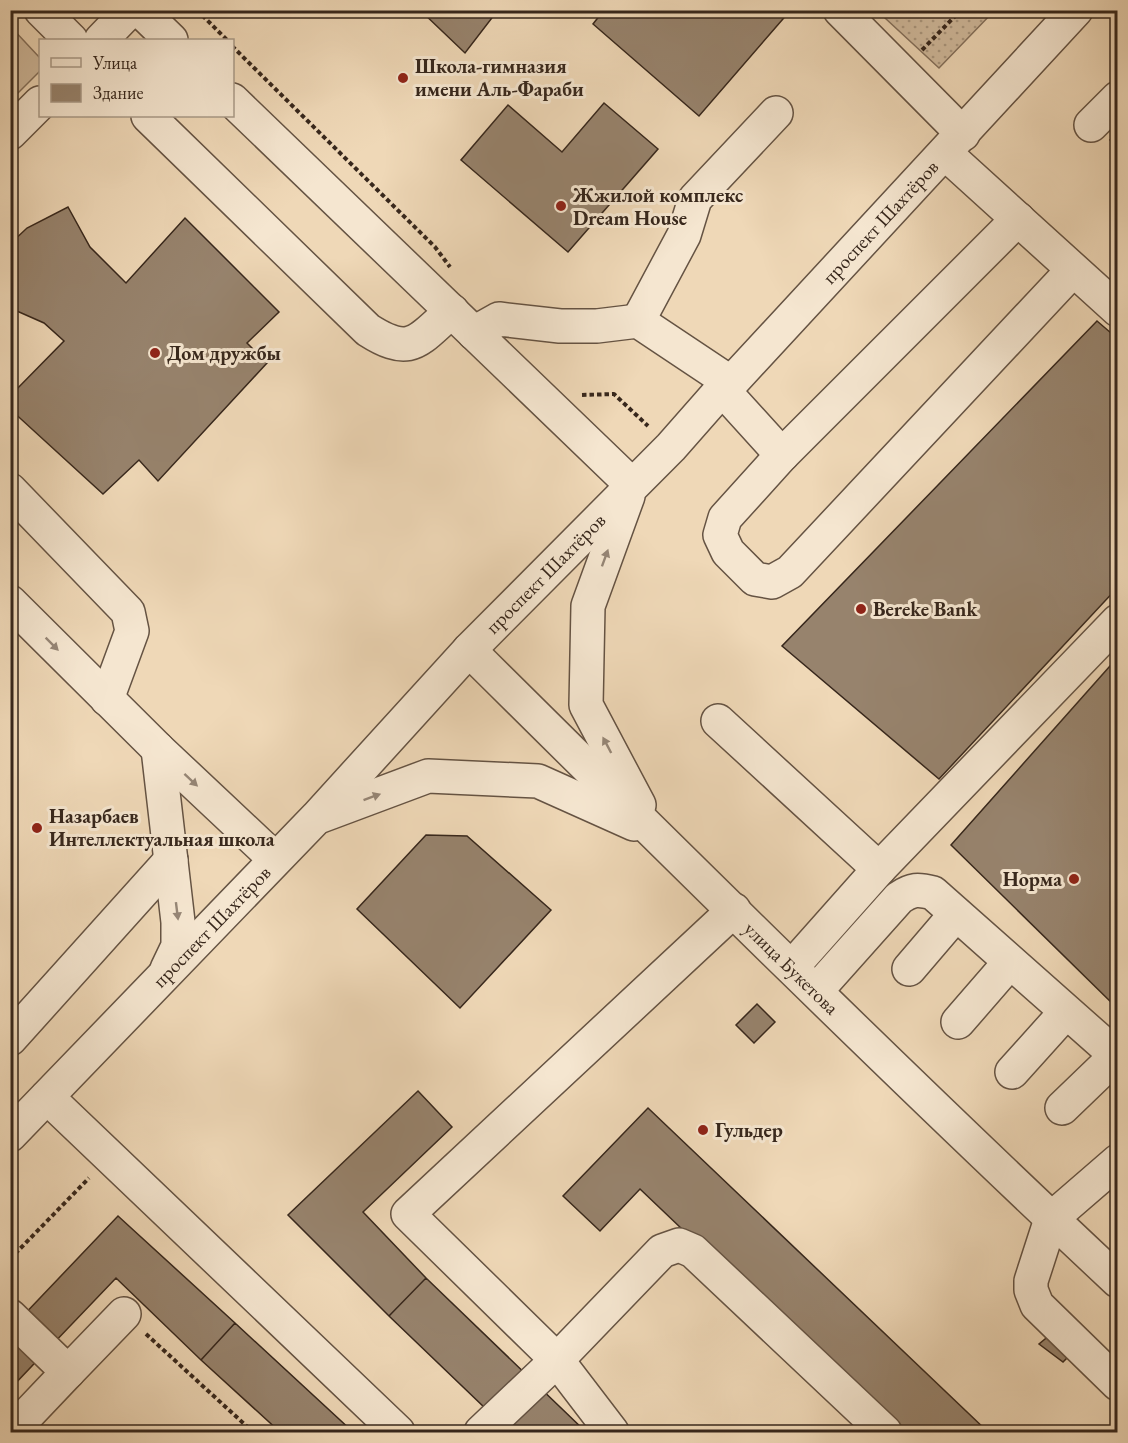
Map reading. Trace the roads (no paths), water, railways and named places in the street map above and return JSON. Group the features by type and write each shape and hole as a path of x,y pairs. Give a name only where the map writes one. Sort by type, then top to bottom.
{"street":[{"path":"41,10 70,39"},
{"path":"102,39 130,10"},
{"path":"140,10 170,39"},
{"path":"840,10 900,72 954,143 1018,219 1118,310"},
{"name":"проспект Шахтёров","path":"10,1135 317,817 469,650 671,447 1076,10"},
{"path":"1091,125 1118,98"},
{"path":"234,101 632,485 588,606 586,705 654,833"},
{"path":"10,134 39,104"},
{"path":"638,321 684,235 695,198 776,113"},
{"path":"149,117 375,334 399,345 413,343 463,322 499,319 560,326 597,326 638,321 726,386 782,455"},
{"path":"1018,219 782,455 725,518 720,535 728,552 755,579 772,582 790,572 1073,270"},
{"path":"10,490 128,612 132,631 107,699"},
{"path":"10,602 158,749 275,859"},
{"path":"792,967 879,869 1118,621"},
{"name":"улица Букетова","path":"469,650 816,991 1118,1281"},
{"path":"718,721 879,869"},
{"path":"158,749 178,922 178,946 163,977"},
{"path":"317,817 428,776 527,780 538,781 654,833"},
{"path":"10,1039 171,860"},
{"path":"816,991 899,898 911,890 921,889 933,893 1117,1057 1062,1108"},
{"path":"612,1432 557,1360 408,1214 734,910"},
{"path":"909,969 956,914"},
{"path":"958,1022 1010,962"},
{"path":"1012,1072 1066,1012"},
{"path":"47,1096 398,1432"},
{"path":"1118,1161 1051,1219 1031,1281 1037,1305 1118,1384"},
{"path":"482,1432 557,1360 662,1251 679,1245 693,1251 885,1432"},
{"path":"11,1432 124,1314"},
{"path":"10,1316 68,1372"}],"place":[{"name":"Школа-гимназия имени Аль-Фараби","path":"403,78"},
{"name":"Жжилой комплекс Dream House","path":"561,206"},
{"name":"Дом дружбы","path":"155,353"},
{"name":"Bereke Bank","path":"861,609"},
{"name":"Назарбаев Интеллектуальная школа","path":"37,828"},
{"name":"Норма","path":"1074,879"},
{"name":"Гульдер","path":"703,1130"}]}
